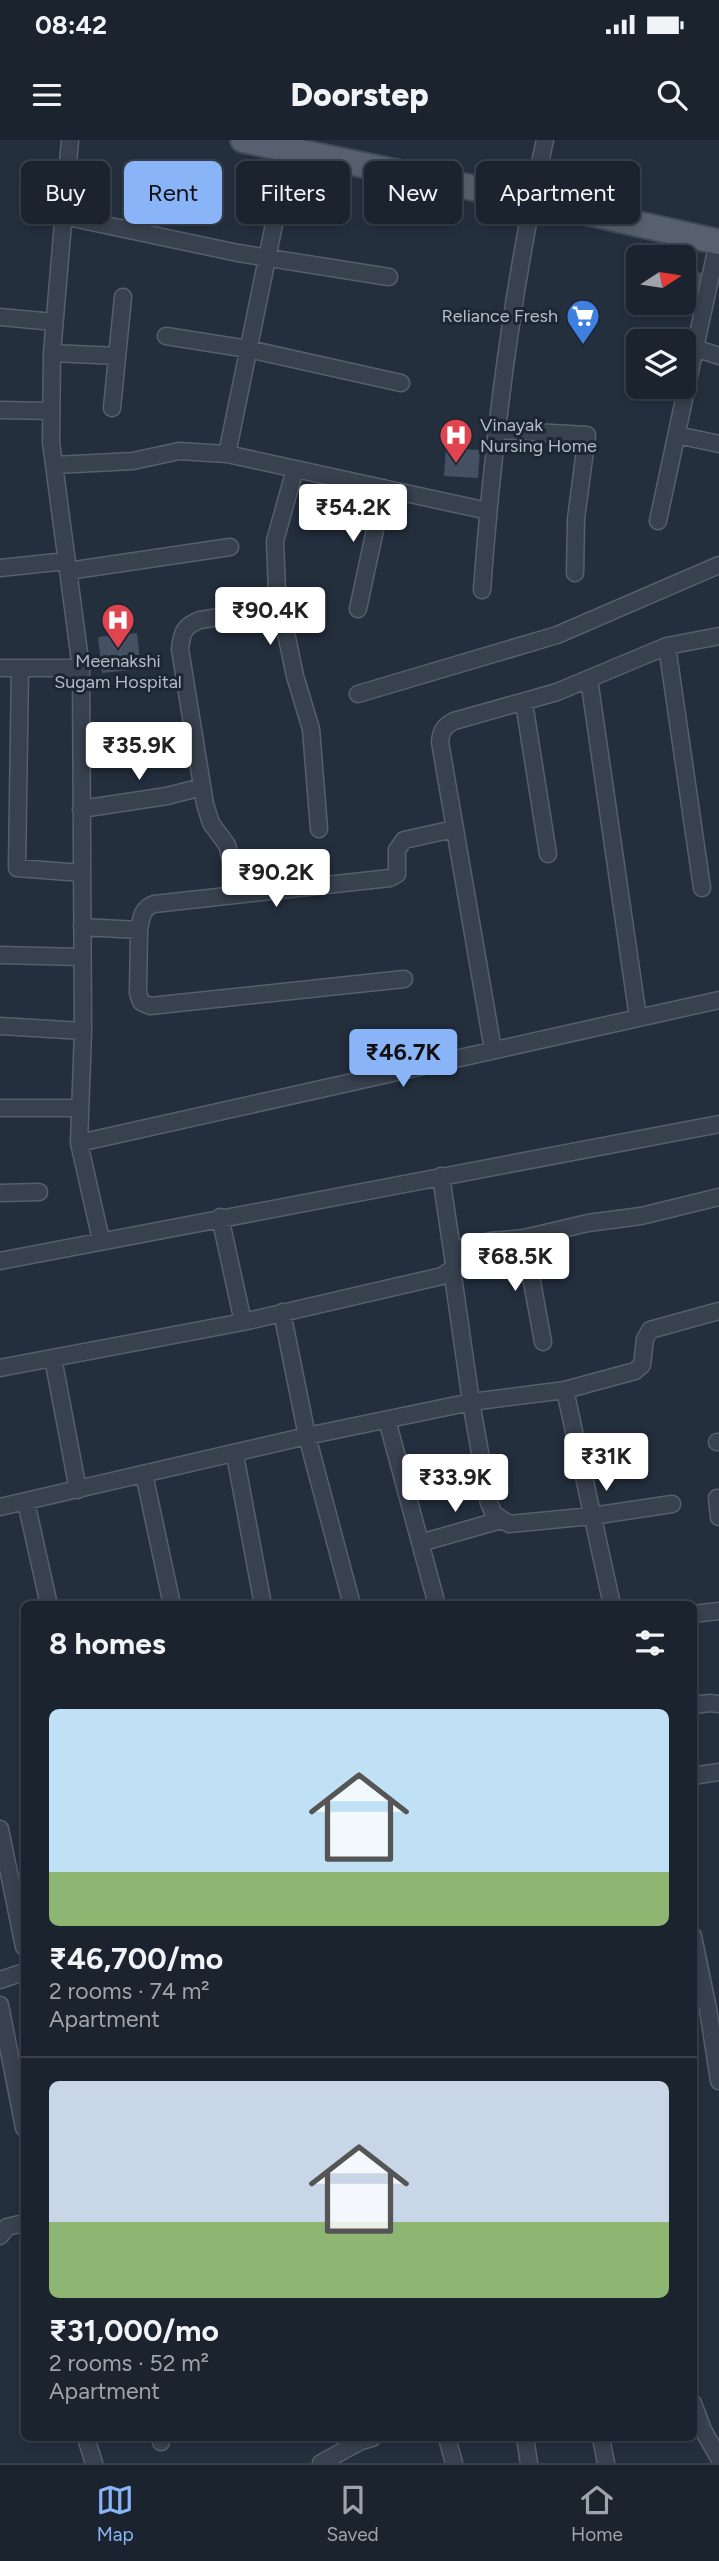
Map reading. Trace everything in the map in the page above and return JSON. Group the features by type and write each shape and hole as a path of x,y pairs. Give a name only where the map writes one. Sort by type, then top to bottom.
{"main road":[{"path":"243,140 297,148 476,188"},
{"path":"638,224 718,242"}],"street":[{"path":"68,161 70,140"},
{"path":"540,161 545,140"},
{"path":"227,454 268,256 297,148"},
{"path":"62,224 52,353 51,411 55,465 81,668 83,1031 79,1143 101,1240"},
{"path":"101,224 238,253 389,277"},
{"path":"482,590 498,430 528,224"},
{"path":"696,343 718,242"},
{"path":"112,408 123,297"},
{"path":"0,317 54,322"},
{"path":"166,336 248,349 401,383"},
{"path":"696,348 719,356"},
{"path":"52,353 117,356"},
{"path":"658,521 684,399"},
{"path":"0,410 51,411"},
{"path":"498,430 587,435 576,519 575,573"},
{"path":"677,435 719,444"},
{"path":"55,465 133,461 179,450 227,454 488,511"},
{"path":"295,469 275,541 277,590 295,676 311,729 318,829"},
{"path":"358,609 384,488"},
{"path":"0,568 67,566 230,547"},
{"path":"358,694 557,635 719,565"},
{"path":"240,894 228,845 211,823 202,787 180,649 184,629 200,620 281,607"},
{"path":"494,1050 454,829 440,742 441,733 446,725 454,721 524,703 667,646 719,635"},
{"path":"667,646 702,888"},
{"path":"0,668 81,668"},
{"path":"20,668 17,868 82,873"},
{"path":"589,679 638,1018"},
{"path":"524,703 548,855"},
{"path":"82,809 167,796 202,787"},
{"path":"404,979 150,1006 141,1002 138,993 141,919 147,906 390,878 397,874 397,850 404,841 454,829"},
{"path":"82,927 139,930"},
{"path":"0,955 82,957"},
{"path":"79,1143 719,1000"},
{"path":"0,1027 83,1031"},
{"path":"0,1108 80,1108"},
{"path":"0,1261 719,1124"},
{"path":"441,1176 471,1402 489,1503 494,1514 509,1524 593,1516 671,1504"},
{"path":"0,1193 39,1192"},
{"path":"452,1250 491,1241 524,1238 588,1223 641,1216 719,1197"},
{"path":"220,1217 243,1322"},
{"path":"524,1238 542,1342"},
{"path":"0,1368 243,1322 442,1276 452,1269"},
{"path":"0,1507 235,1455 307,1436 471,1402 565,1390 635,1371 642,1365 645,1339 650,1330 719,1311"},
{"path":"282,1312 307,1436 351,1601"},
{"path":"53,1358 78,1490"},
{"path":"565,1390 611,1601"},
{"path":"387,1420 436,1601"},
{"path":"235,1455 262,1601"},
{"path":"144,1474 171,1601"},
{"path":"717,1498 719,1517"},
{"path":"26,1502 48,1601"},
{"path":"421,1543 501,1520"},
{"path":"697,1614 719,1611"},
{"path":"697,1705 719,1704"},
{"path":"697,1775 719,1772"},
{"path":"0,1829 21,1932"},
{"path":"697,1955 719,2081"},
{"path":"0,1980 21,1973"},
{"path":"0,2005 21,2113"},
{"path":"0,2236 7,2227 21,2224"},
{"path":"697,2414 719,2458"},
{"path":"87,2441 94,2463"},
{"path":"321,2463 361,2441"},
{"path":"448,2441 454,2463"},
{"path":"525,2441 529,2463"},
{"path":"602,2441 606,2463"}],"building":[{"path":"696,271 705,274 696,308"},
{"path":"446,448 480,450 478,478 444,476"},
{"path":"137,633 141,669 102,673 98,637"}],"place":[{"name":"Reliance Fresh","path":"583,346"},
{"name":"Vinayak Nursing Home","path":"456,465"},
{"name":"Meenakshi Sugam Hospital","path":"118,650"}]}
